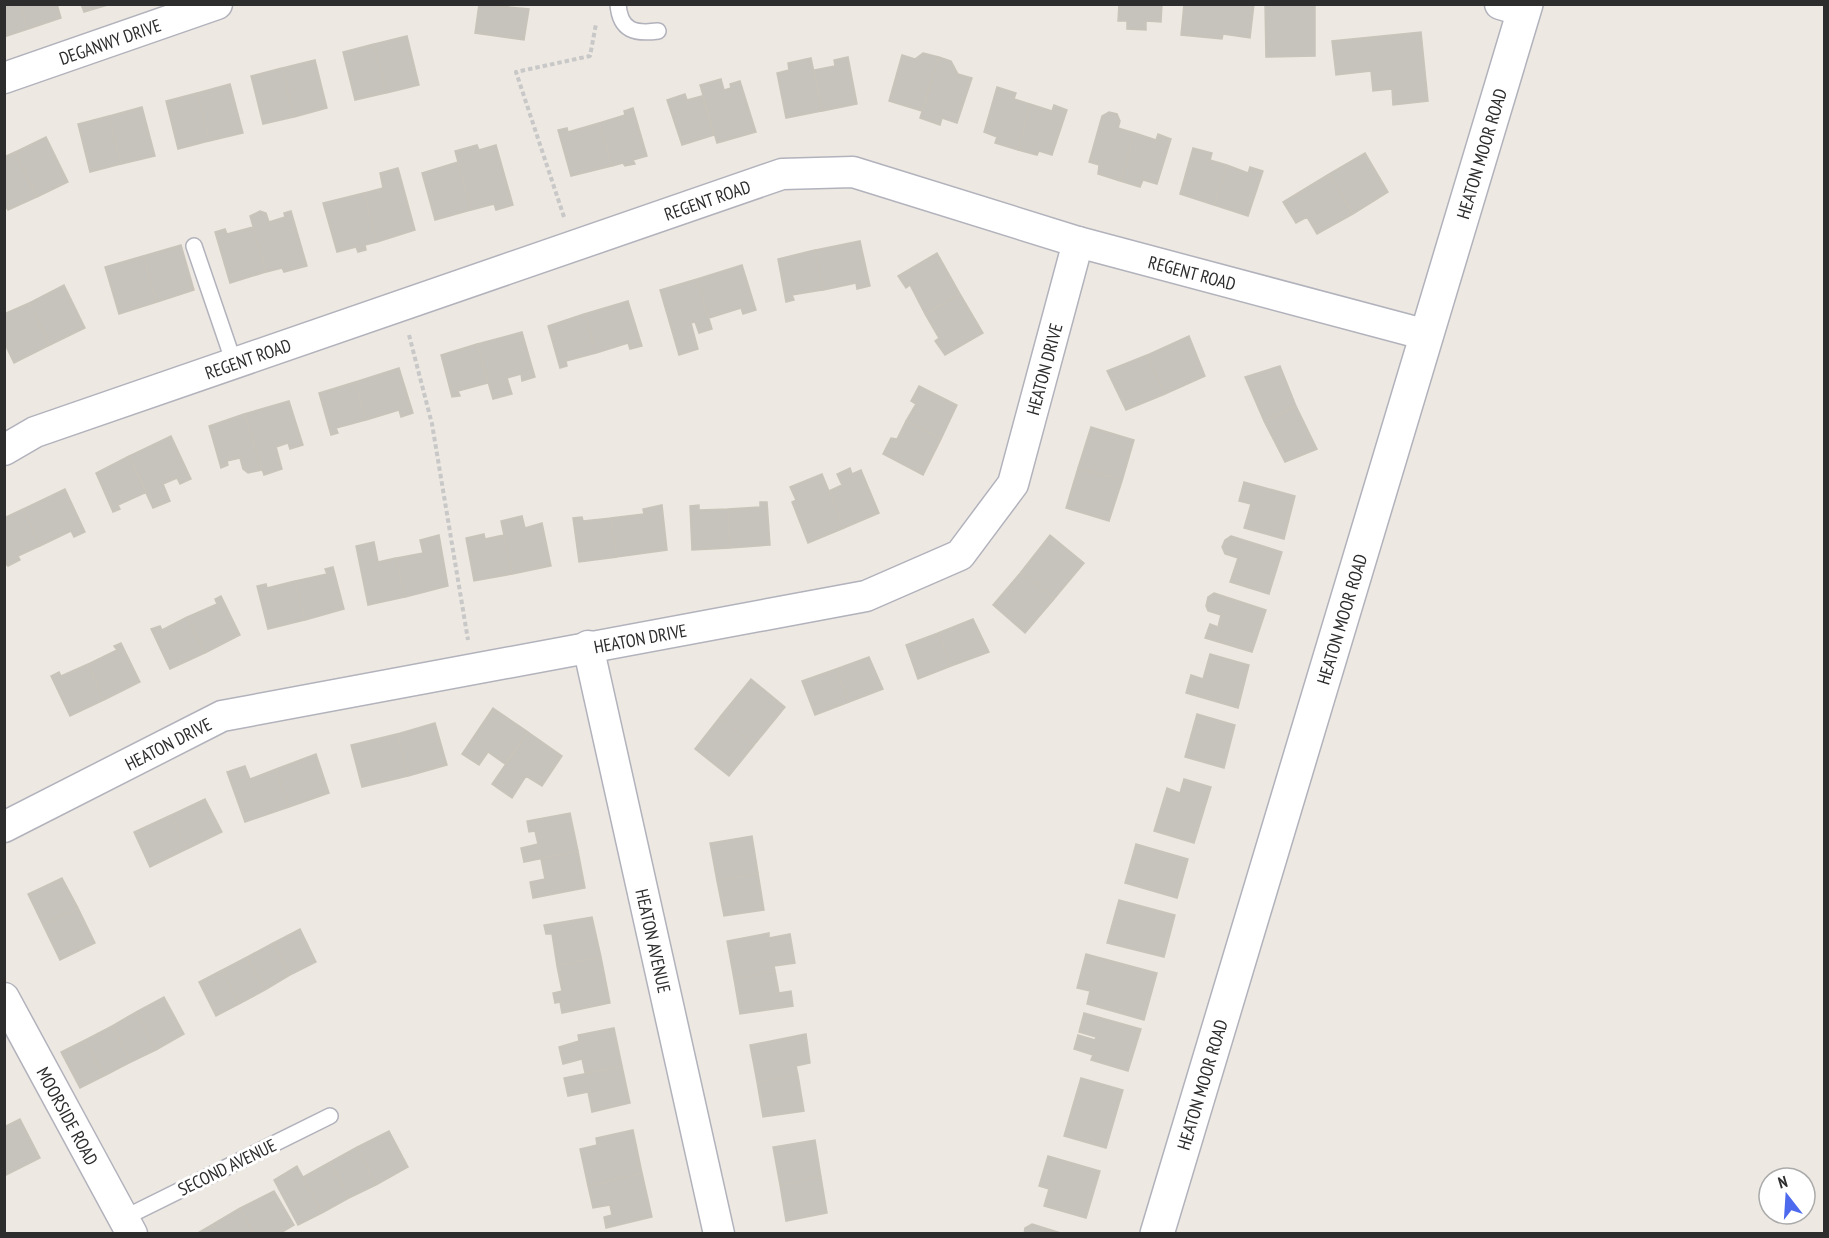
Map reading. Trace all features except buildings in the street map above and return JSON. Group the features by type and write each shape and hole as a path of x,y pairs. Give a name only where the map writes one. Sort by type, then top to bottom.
{"street":[{"name":"DEGANWY DRIVE","path":"4,78 218,4"},
{"name":"HEATON MOOR ROAD","path":"1157,1233 1427,334 1517,7"},
{"name":"REGENT ROAD","path":"4,450 35,432 782,174 853,172 1078,242 1427,334"},
{"name":"HEATON DRIVE","path":"4,827 222,716 866,596 960,555 1013,484 1078,242"},
{"name":"HEATON AVENUE","path":"588,646 719,1233"},
{"name":"MOORSIDE ROAD","path":"4,998 128,1226"}],"lane":[{"path":"618,4 619,17 627,29 640,33 658,31"},
{"path":"194,246 234,363"},
{"name":"SECOND AVENUE","path":"128,1226 330,1116"}],"path":[{"path":"574,246 516,72 590,56 597,15"},
{"path":"403,305 414,363 432,424 473,668"}]}
